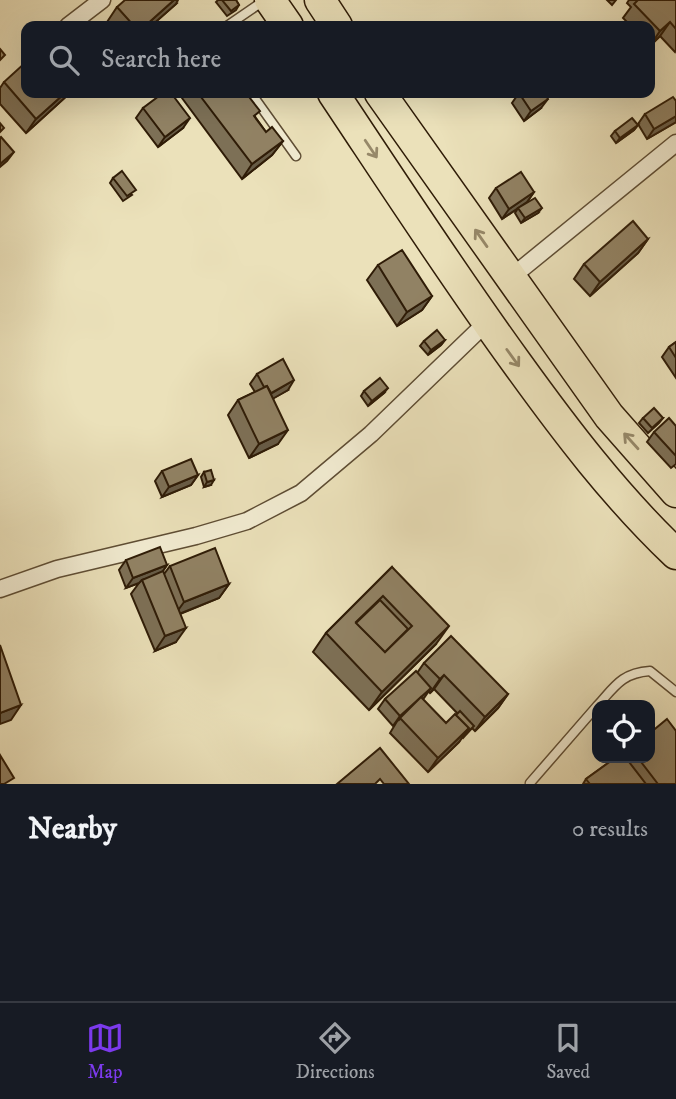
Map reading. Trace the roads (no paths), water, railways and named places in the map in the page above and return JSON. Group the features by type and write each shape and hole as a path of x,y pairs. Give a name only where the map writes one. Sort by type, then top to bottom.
{"highway":[{"path":"268,0 284,21"},
{"path":"320,0 334,21"},
{"path":"336,98 487,322 573,441 642,521 676,554"},
{"path":"383,98 609,416 676,492"}],"street":[{"path":"75,21 102,0"},
{"path":"508,277 676,143"},
{"path":"0,589 57,569 247,521 301,493 370,434 487,322"}],"lane":[{"path":"235,21 268,0"},
{"path":"255,98 296,156"},
{"path":"602,700 618,682 633,673 650,671 676,692"},
{"path":"530,783 592,711"}]}
